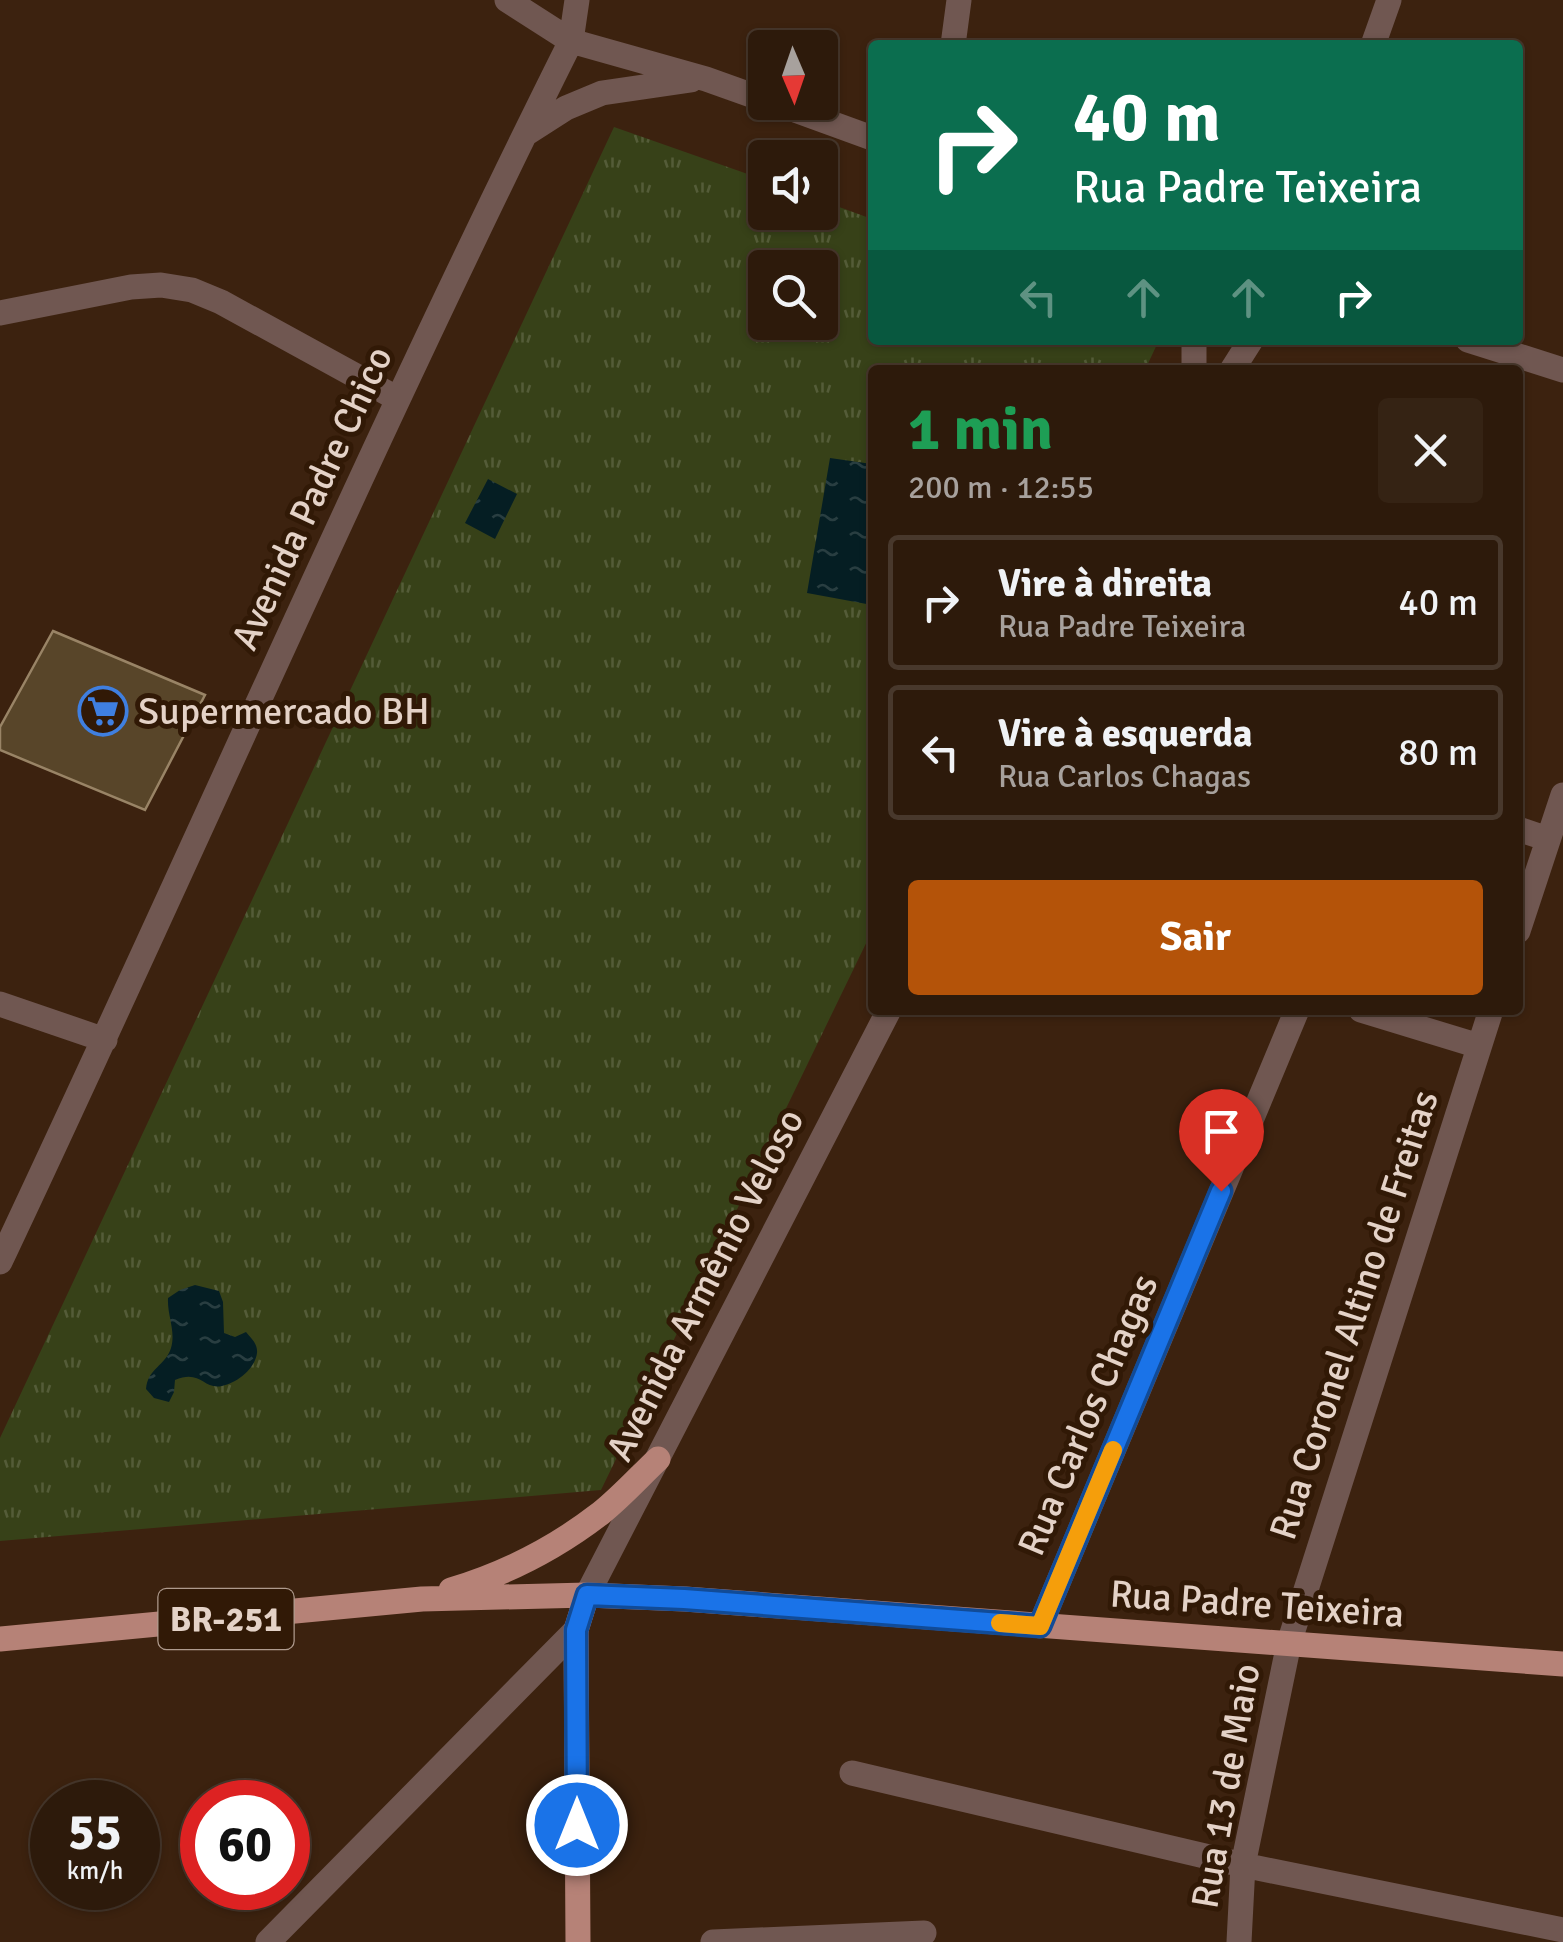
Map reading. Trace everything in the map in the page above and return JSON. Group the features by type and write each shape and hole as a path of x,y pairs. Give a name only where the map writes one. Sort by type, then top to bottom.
{"main road":[{"path":"422,1599 489,1578 550,1548 602,1512 658,1459"},
{"path":"578,1942 576,1630 587,1595"},
{"name":"Rua Padre Teixeira","path":"587,1595 1563,1664"},
{"name":"BR-251","path":"0,1639 422,1599 587,1595"},
{"path":"0,1626 29,1636"}],"street":[{"path":"508,0 571,41 706,78 748,94"},
{"name":"Avenida Padre Chico","path":"0,1262 398,400 571,41 577,0"},
{"path":"953,40 960,0"},
{"path":"1375,40 1389,0"},
{"path":"524,134 566,108 602,93 706,78"},
{"path":"822,120 868,137"},
{"path":"0,312 131,287 161,285 192,290 221,302 398,400"},
{"path":"1484,345 1563,370"},
{"path":"1523,916 1563,795"},
{"path":"1523,830 1548,839"},
{"path":"0,1004 104,1040"},
{"name":"Avenida Armênio Veloso","path":"587,1595 887,1015"},
{"name":"Rua Carlos Chagas","path":"1040,1626 1294,1015"},
{"path":"1378,1015 1480,1046"},
{"name":"Rua Coronel Altino de Freitas","path":"1288,1644 1489,1015"},
{"path":"268,1942 576,1630"},
{"name":"Rua 13 de Maio","path":"1239,1942 1243,1865 1288,1644"},
{"path":"852,1773 1243,1865 1563,1930"},
{"path":"713,1942 924,1933"}],"green space":[{"path":"614,127 748,174 748,230 838,230 838,207 868,218 868,345 1157,345 1147,365 868,365 868,939 601,1490 0,1541 0,1438"}],"water":[{"path":"830,458 868,463 868,604 807,593"},
{"path":"488,479 517,494 495,539 465,523"},
{"path":"195,1285 219,1291 224,1333 235,1337 246,1332 254,1341 256,1359 244,1374 228,1384 216,1386 184,1377 175,1380 169,1402 154,1398 146,1389 147,1382 169,1354 172,1342 168,1298"}],"building":[{"name":"Supermercado BH","path":"53,631 205,695 145,810 0,750 0,727"}],"slow traffic":[{"path":"1000,1623 1040,1626 1113,1450"}],"place":[{"name":"Supermercado BH","path":"103,711"}],"route":[{"path":"577,1825 576,1630 587,1595 1040,1626 1221,1191"}]}
